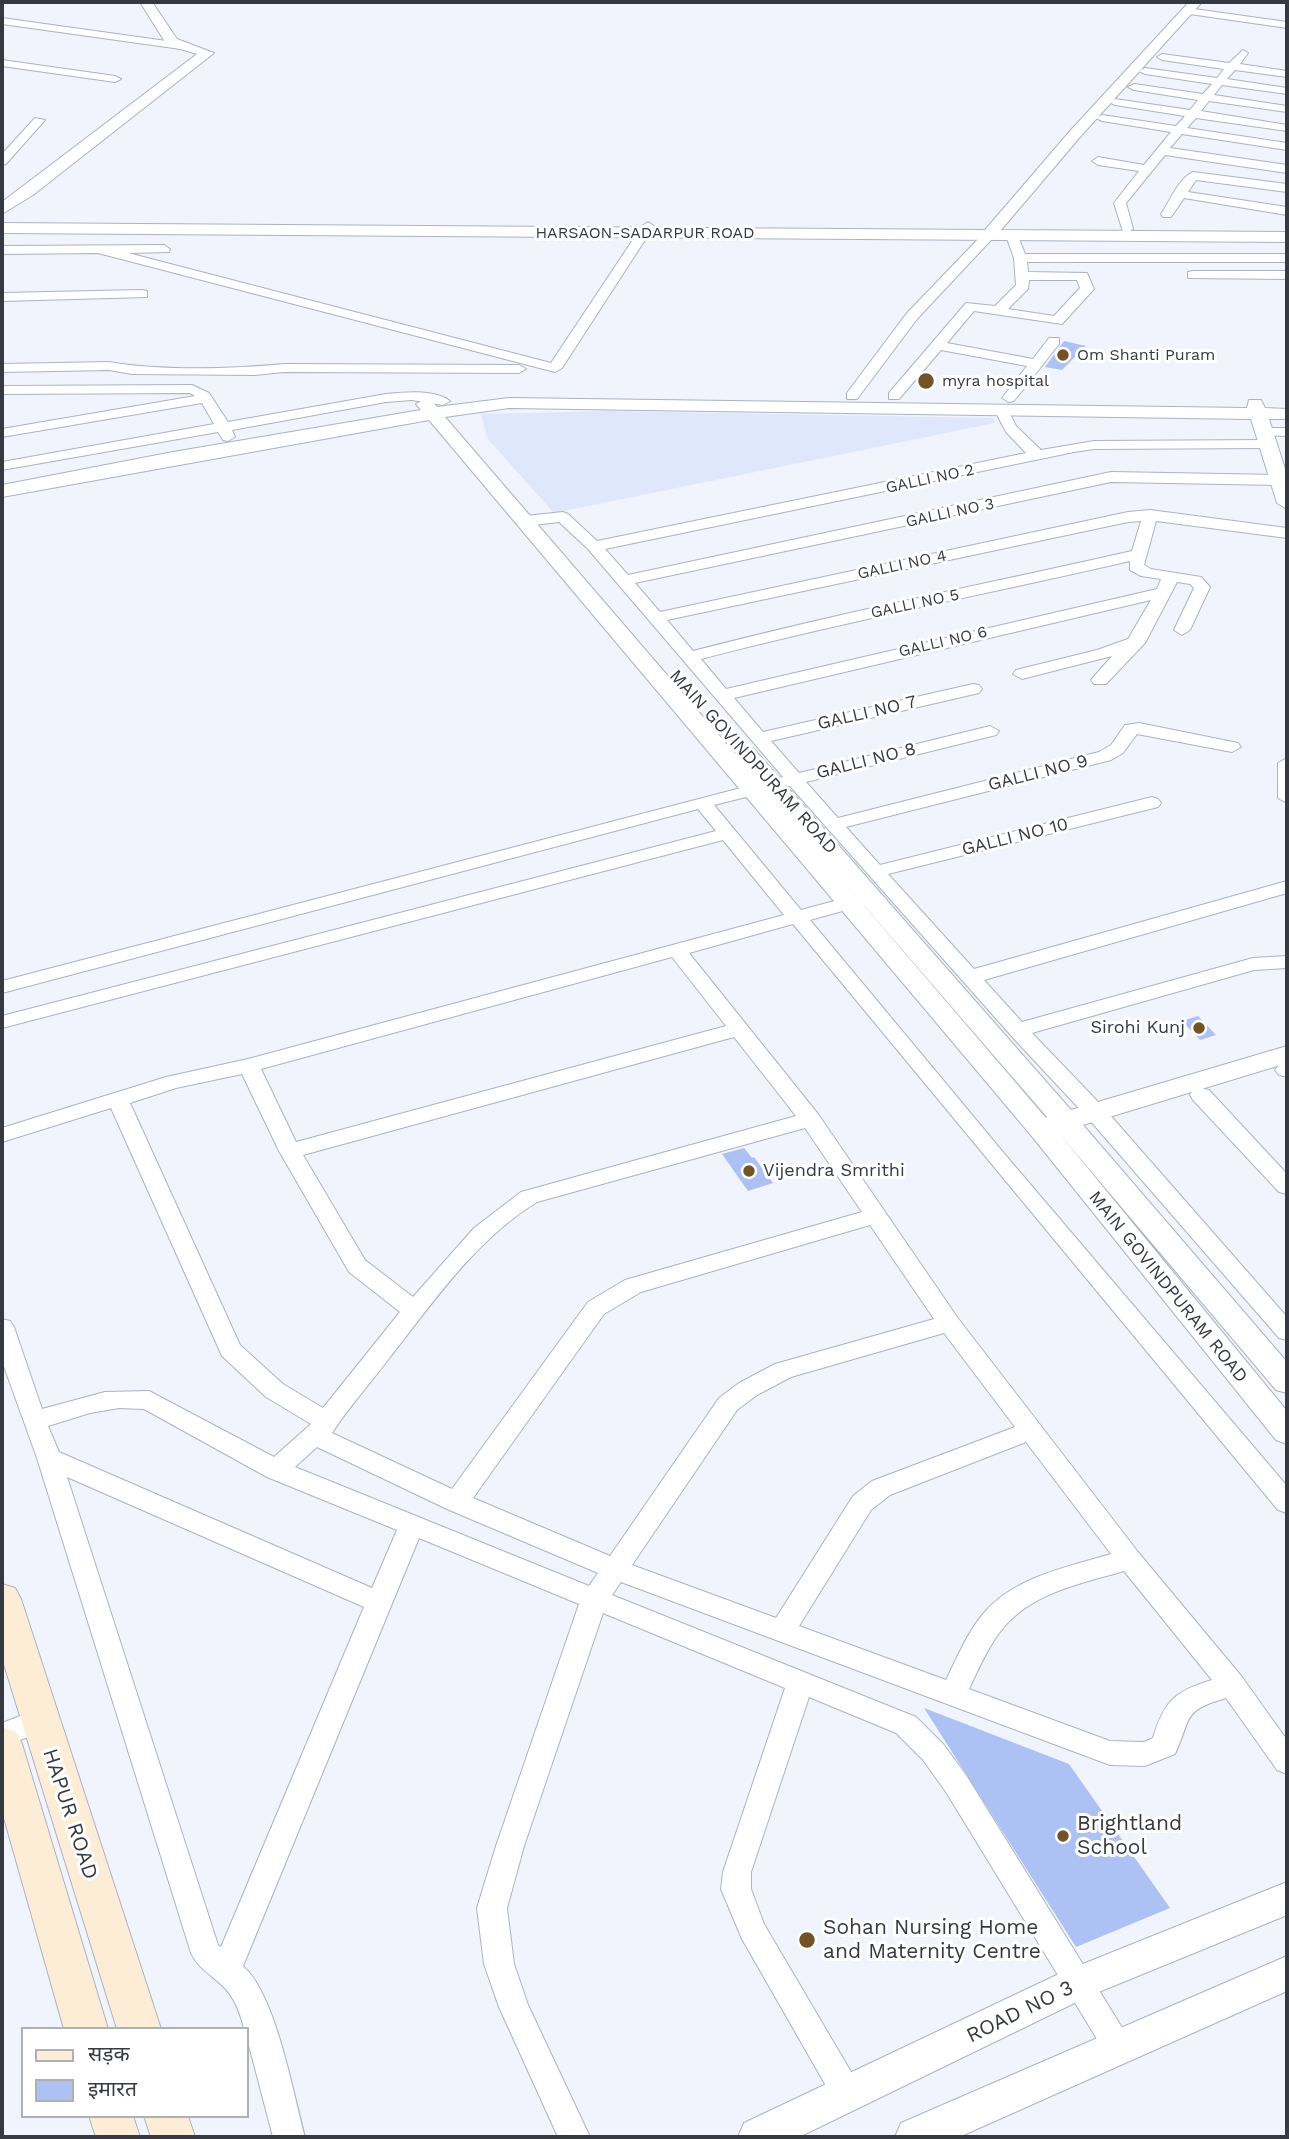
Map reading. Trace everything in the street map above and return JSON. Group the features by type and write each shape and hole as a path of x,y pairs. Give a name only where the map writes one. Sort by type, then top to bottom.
{"main road":[{"name":"HAPUR ROAD","path":"2,1599 138,2027"},
{"path":"2,1744 85,2027"},
{"path":"112,2118 118,2137"},
{"path":"167,2118 173,2137"}],"street":[{"path":"146,2 172,42 181,46"},
{"path":"852,396 912,316 992,232 1075,134 1191,7 1286,24"},
{"path":"2,21 181,46 204,50 207,53 28,192 2,209"},
{"path":"1262,36 1269,23"},
{"path":"1128,229 1120,203 1243,53"},
{"path":"1162,57 1287,74"},
{"path":"4,65 114,79"},
{"path":"1145,71 1287,91"},
{"path":"1134,87 1287,109"},
{"path":"1115,102 1287,128"},
{"path":"1102,118 1287,147"},
{"path":"5,154 39,120"},
{"path":"1165,151 1287,169"},
{"path":"1097,161 1147,169"},
{"path":"1167,214 1189,177 1196,175 1287,188"},
{"path":"1179,194 1287,211"},
{"name":"HARSAON-SADARPUR ROAD","path":"2,227 992,232 1128,229 1287,234"},
{"path":"97,249 555,368 645,230"},
{"name":"HARSAON-SADARPUR ROAD","path":"992,232 1012,236 1287,234"},
{"path":"998,311 1023,286 1020,258 1012,236"},
{"path":"1178,236 1194,276 1287,275"},
{"path":"2,250 164,249"},
{"path":"1020,258 1287,258"},
{"path":"894,396 971,306 1057,321 1087,289 1082,276 1021,276"},
{"path":"2,297 142,294"},
{"path":"1038,456 1010,431 1004,421 1005,403 1054,341"},
{"path":"936,345 1034,363"},
{"path":"2,368 109,366 132,370 255,371 284,368 519,369"},
{"path":"110,389 123,412"},
{"path":"2,390 192,389 200,391 206,398 225,432"},
{"path":"2,491 507,393 894,396 1273,420"},
{"path":"2,433 206,398"},
{"path":"2,466 225,432 438,407 534,403 1005,403"},
{"name":"MAIN GOVINDPURAM ROAD","path":"438,407 773,788 860,900 1058,1131 1287,1382"},
{"path":"1273,420 1287,454"},
{"path":"1273,420 1284,492"},
{"name":"GALLI NO 2","path":"594,546 1094,445 1273,420"},
{"path":"2,479 225,432"},
{"name":"GALLI NO 3","path":"624,581 1111,477 1284,492"},
{"path":"534,519 556,516 568,519 594,546 760,738 773,788 834,825 1100,1118 1287,1332"},
{"path":"1150,516 1136,565 1138,569 1195,580 1202,587 1182,630"},
{"name":"GALLI NO 4","path":"656,618 1128,517 1150,516 1199,521"},
{"path":"1199,521 1287,518"},
{"path":"1199,521 1287,533"},
{"name":"GALLI NO 5","path":"690,657 812,625 899,609 1140,554"},
{"path":"1100,680 1139,639 1170,580 1166,575"},
{"name":"GALLI NO 6","path":"724,695 1162,593"},
{"path":"1022,674 1103,654 1134,643"},
{"name":"GALLI NO 7","path":"760,738 973,689"},
{"name":"GALLI NO 9","path":"834,825 1105,756 1117,749 1131,729 1139,728 1232,747"},
{"name":"GALLI NO 8","path":"705,806 990,731"},
{"path":"1287,763 1287,798"},
{"name":"GALLI NO 10","path":"877,871 1152,803"},
{"path":"705,806 994,1156 1287,1503"},
{"path":"2,987 705,806"},
{"path":"2,998 705,806"},
{"path":"2,1022 728,832"},
{"path":"970,977 1287,887"},
{"path":"2,1135 173,1082 249,1066 860,900"},
{"path":"676,949 810,1119 949,1323 1129,1559 1232,1685 1287,1762"},
{"path":"1018,1030 1253,964 1287,962"},
{"path":"290,1151 738,1029"},
{"path":"1058,1131 1287,1054"},
{"path":"249,1066 290,1151 357,1266 414,1310"},
{"path":"1100,1118 1201,1096 1287,1070"},
{"path":"1201,1096 1287,1187"},
{"path":"118,1100 230,1350 261,1383 321,1429 456,1502 615,1569 1110,1753 1123,1756 1145,1754 1165,1746 1178,1706 1190,1698 1232,1685"},
{"path":"276,1470 321,1429 414,1310 490,1224 507,1209 529,1197 810,1119"},
{"name":"MAIN GOVINDPURAM ROAD","path":"1058,1131 1287,1432"},
{"path":"456,1502 596,1308 608,1299 633,1286 874,1216"},
{"path":"573,2137 510,1996 499,1964 492,1908 510,1846 594,1601 727,1404 783,1370 949,1323"},
{"path":"2,1327 49,1458 206,1954 247,1992 254,2008 289,2137"},
{"path":"34,1420 117,1398 149,1400 276,1470 594,1601 906,1725 921,1737 947,1772 1076,1984 1119,2047"},
{"path":"782,1630 862,1503 881,1488 1033,1430"},
{"path":"49,1458 379,1602"},
{"path":"226,1971 411,1525"},
{"path":"952,1694 992,1622 1008,1605 1028,1592 1129,1559"},
{"path":"800,1682 737,1872 737,1889 752,1930 848,2094"},
{"path":"2,1735 41,1720"},
{"name":"ROAD NO 3","path":"758,2137 1076,1984 1287,1898"},
{"path":"915,2137 1287,1973"}],"shaded area":[{"path":"610,411 994,418 995,423 554,513 487,438 481,414"}],"building":[{"name":"Om Shanti Puram","path":"1064,341 1086,346 1062,370 1045,367"},
{"name":"Sirohi Kunj","path":"1198,1016 1216,1035 1200,1040 1182,1021"},
{"name":"Vijendra Smrithi","path":"744,1148 773,1183 748,1191 722,1154"},
{"name":"Brightland School","path":"924,1708 1069,1764 1170,1908 1076,1947"}],"place":[{"name":"Om Shanti Puram","path":"1063,355"},
{"name":"myra hospital","path":"926,381"},
{"name":"Sirohi Kunj","path":"1199,1028"},
{"name":"Vijendra Smrithi","path":"749,1171"},
{"name":"Brightland School","path":"1063,1836"},
{"name":"Sohan Nursing Home and Maternity Centre","path":"807,1940"}]}
